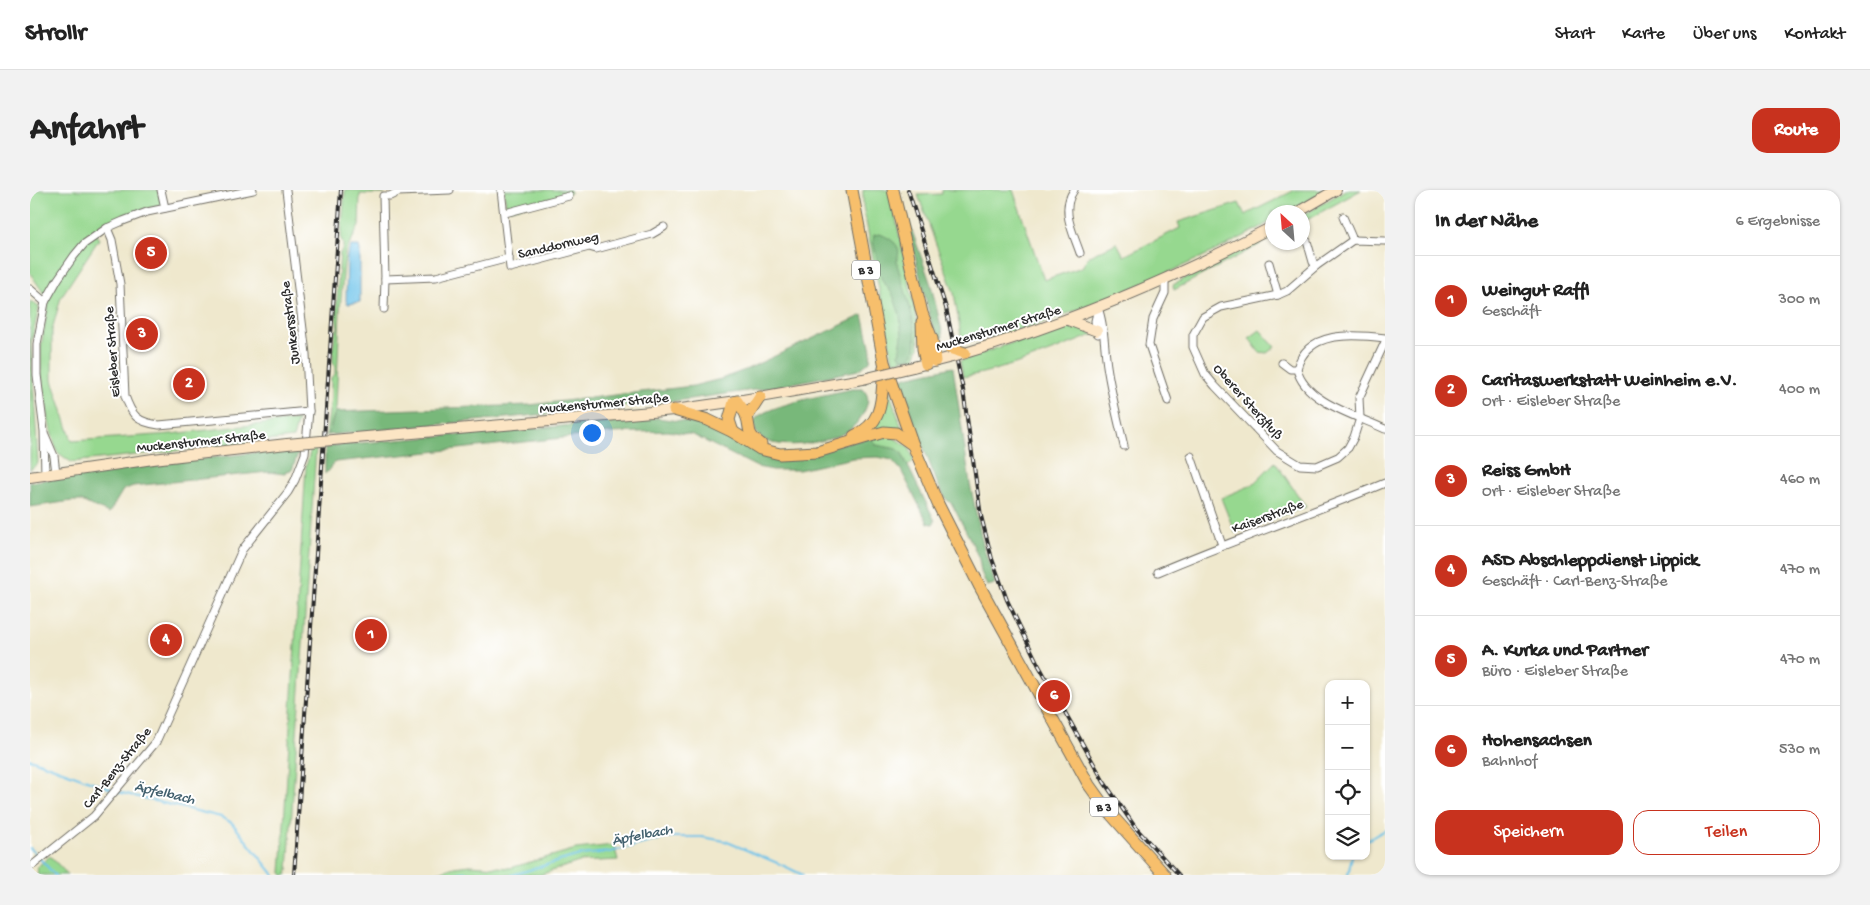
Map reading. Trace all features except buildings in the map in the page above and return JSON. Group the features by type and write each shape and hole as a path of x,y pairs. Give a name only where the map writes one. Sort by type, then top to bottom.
{"main road":[{"name":"B 3","path":"852,190 884,362 913,445 938,504 979,585 1089,785 1106,810 1165,875"},
{"path":"854,202 859,190"},
{"path":"894,190 922,313 935,350 930,362"},
{"path":"1310,205 1336,190"},
{"name":"Muckensturmer Straße","path":"965,353 1068,320 1098,308 1165,280 1265,231"},
{"path":"922,313 923,349 930,362"},
{"path":"1068,320 1097,331"},
{"path":"932,339 951,352 965,353"},
{"name":"Muckensturmer Straße","path":"30,478 153,459 286,444 674,410 735,402 863,379 930,362 951,352"},
{"path":"760,397 747,417 747,426 754,439 765,446 773,449 804,450 848,438 870,426 880,410 884,362"},
{"path":"735,402 747,417"},
{"path":"733,432 730,420 735,402"},
{"path":"674,410 708,420 733,432 760,449 780,454 817,452 884,432 896,433 913,445"}],"street":[{"path":"162,190 165,208"},
{"path":"45,475 44,432 36,363 39,330 46,302 58,280 84,244 107,228 139,215 253,190"},
{"name":"Junkersstraße","path":"286,190 306,353 309,411 305,454"},
{"path":"384,309 383,196 390,196 398,192 450,190"},
{"name":"Sanddornweg","path":"501,190 510,268 589,247 596,249 652,234 664,227"},
{"path":"1074,190 1066,208 1080,253"},
{"path":"505,213 569,196"},
{"path":"1343,217 1353,240 1385,242"},
{"name":"Eisleber Straße","path":"107,228 112,240 120,284 124,396 129,409 136,417 144,423 159,425 309,411"},
{"name":"Oberer Sterzfluß","path":"1353,240 1316,266 1287,292 1222,307 1203,317 1193,335 1194,347 1205,374 1277,451 1300,464 1317,466 1338,458 1348,448 1360,418 1359,398 1385,342"},
{"path":"1310,250 1316,266"},
{"path":"385,279 436,277 509,258"},
{"path":"1269,264 1278,295"},
{"path":"1165,280 1165,293 1153,319 1149,345 1168,401"},
{"path":"31,288 46,302"},
{"path":"1098,308 1095,321 1104,348"},
{"path":"1098,308 1102,320 1104,348 1124,446"},
{"path":"1385,338 1350,334 1325,340 1302,356 1297,370 1303,386 1312,393 1346,414 1385,429"},
{"path":"1282,363 1290,369 1297,370"},
{"path":"44,432 54,456 56,473"},
{"name":"Carl-Benz-Straße","path":"38,862 94,816 156,742 242,550 288,492 305,454"},
{"path":"1190,456 1222,545"},
{"name":"Kaiserstraße","path":"1158,572 1222,545 1385,483"}],"green space":[{"path":"30,190 158,190 162,206 153,207 118,220 95,234 99,239 61,297 52,330 52,380 72,441 171,434 298,420 293,438 71,462 57,452 50,427 41,371 41,347 49,301 30,273"},
{"path":"345,190 373,190 385,194 360,194 359,226 345,253 340,309 336,408 328,435 326,435 331,398 331,378 335,374 333,351 335,333 338,328 336,316 340,253 343,246 341,239"},
{"path":"504,190 570,190 571,193 510,209 506,206"},
{"path":"863,190 889,190 891,195 918,325 919,347 915,358 893,361 863,206"},
{"path":"942,190 1013,190 1044,280 1082,267 1089,256 1117,243 1124,256 1180,228 1178,222 1239,203 1245,215 1265,205 1265,225 1177,269 1118,294 1022,329 962,342 954,293 918,195 942,194"},
{"path":"1295,190 1326,190 1300,205 1265,205"},
{"path":"1345,190 1361,190 1310,218 1310,211"},
{"path":"901,199 931,285 942,331 943,337 941,338 932,325"},
{"path":"880,234 893,241 899,250 897,263 908,300 915,334 915,348 911,357 901,358 899,354 902,336 900,315 893,295 881,278 873,241 874,235"},
{"path":"1265,235 1265,242 1174,290 1173,285"},
{"path":"30,301 39,307 31,344 38,463 30,470"},
{"path":"863,315 871,350 870,361 859,370 768,388 661,403 328,435 335,412 530,405 693,386 721,379 745,370"},
{"path":"1076,326 1095,334 1014,364 963,377 960,361 1049,330 1056,332"},
{"path":"1260,330 1275,347 1267,353 1259,352 1249,338"},
{"path":"953,367 970,484 983,545 995,584 987,586 973,545 952,504 946,499 938,485 899,384 906,377"},
{"path":"886,382 904,434 874,431 873,428 882,416"},
{"path":"852,389 863,389 868,399 867,404 856,424 840,435 816,442 788,445 776,444 765,440 756,433 755,420 760,415 784,405"},
{"path":"657,418 709,427 754,449 776,457 871,438 876,445 897,449 901,452 935,521 933,524 928,523 901,470 892,460 878,457 853,458 799,470 773,470 757,467 693,435 668,431 610,433 335,462 325,474 325,448 338,445"},
{"path":"889,435 909,447 914,460 908,466 901,452 876,445 871,438"},
{"path":"294,448 299,451 292,470 286,471 285,474 268,472 133,486 123,490 109,513 81,501 30,507 30,482"},
{"path":"316,448 288,870 287,875 283,875 281,873 306,466 311,449"},
{"path":"1275,462 1306,507 1235,533 1221,498 1252,485"},
{"path":"614,845 618,860 579,862 539,875 430,875 454,867 470,865 510,868 576,849"},
{"path":"50,856 68,875 38,875 37,867"}],"water":[{"path":"351,246 359,246 360,250 360,302 348,304 346,301 347,255"}],"waterway":[{"name":"Äpfelbach","path":"30,759 114,790"},
{"name":"Äpfelbach","path":"118,792 221,817 232,823 274,875"},
{"name":"Äpfelbach","path":"1370,839 1385,830"},
{"name":"Äpfelbach","path":"512,875 580,855 610,852 671,837 702,837 725,841 803,875"},
{"path":"30,848 55,875"},
{"name":"Äpfelbach","path":"1348,875 1351,860"},
{"name":"Äpfelbach","path":"450,875 463,872 493,875"}],"railway":[{"path":"294,875 341,190"},
{"path":"908,190 946,308 963,390 981,516 992,559 1007,600 1038,664 1104,782 1135,827 1179,875"}],"place":[{"name":"A. Kurka und Partner","path":"151,253"},
{"name":"Reiss GmbH","path":"142,334"},
{"name":"Caritaswerkstatt Weinheim e.V.","path":"189,384"},
{"name":"Weingut Raffl","path":"371,635"},
{"name":"ASD Abschleppdienst Lippick","path":"166,640"},
{"name":"Hohensachsen","path":"1054,696"}]}
